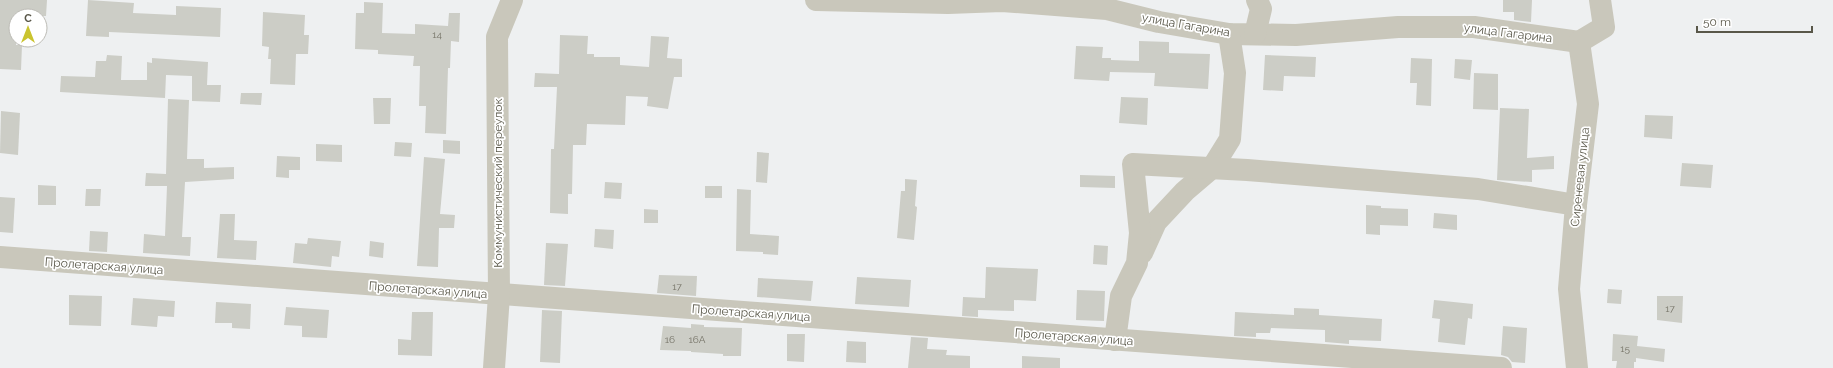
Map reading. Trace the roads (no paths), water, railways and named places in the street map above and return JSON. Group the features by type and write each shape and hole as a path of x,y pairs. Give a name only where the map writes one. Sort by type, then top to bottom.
{"street":[{"name":"Коммунистический переулок","path":"494,368 498,295 497,37 512,0"},
{"name":"улица Гагарина","path":"816,0 948,3 1002,1 1107,9 1159,22 1229,34 1296,35 1398,27 1474,27 1580,42"},
{"path":"1255,34 1261,9 1257,0"},
{"path":"1580,42 1604,27 1600,0"},
{"path":"1115,340 1121,296 1156,222 1185,191 1212,168 1230,139 1235,73 1229,34"},
{"name":"Сиреневая улица","path":"1577,368 1569,289 1576,205 1588,104 1580,42"},
{"path":"1137,263 1140,233 1133,164 1212,168 1478,189 1576,205"},
{"name":"Пролетарская улица","path":"0,258 1502,368"}]}
